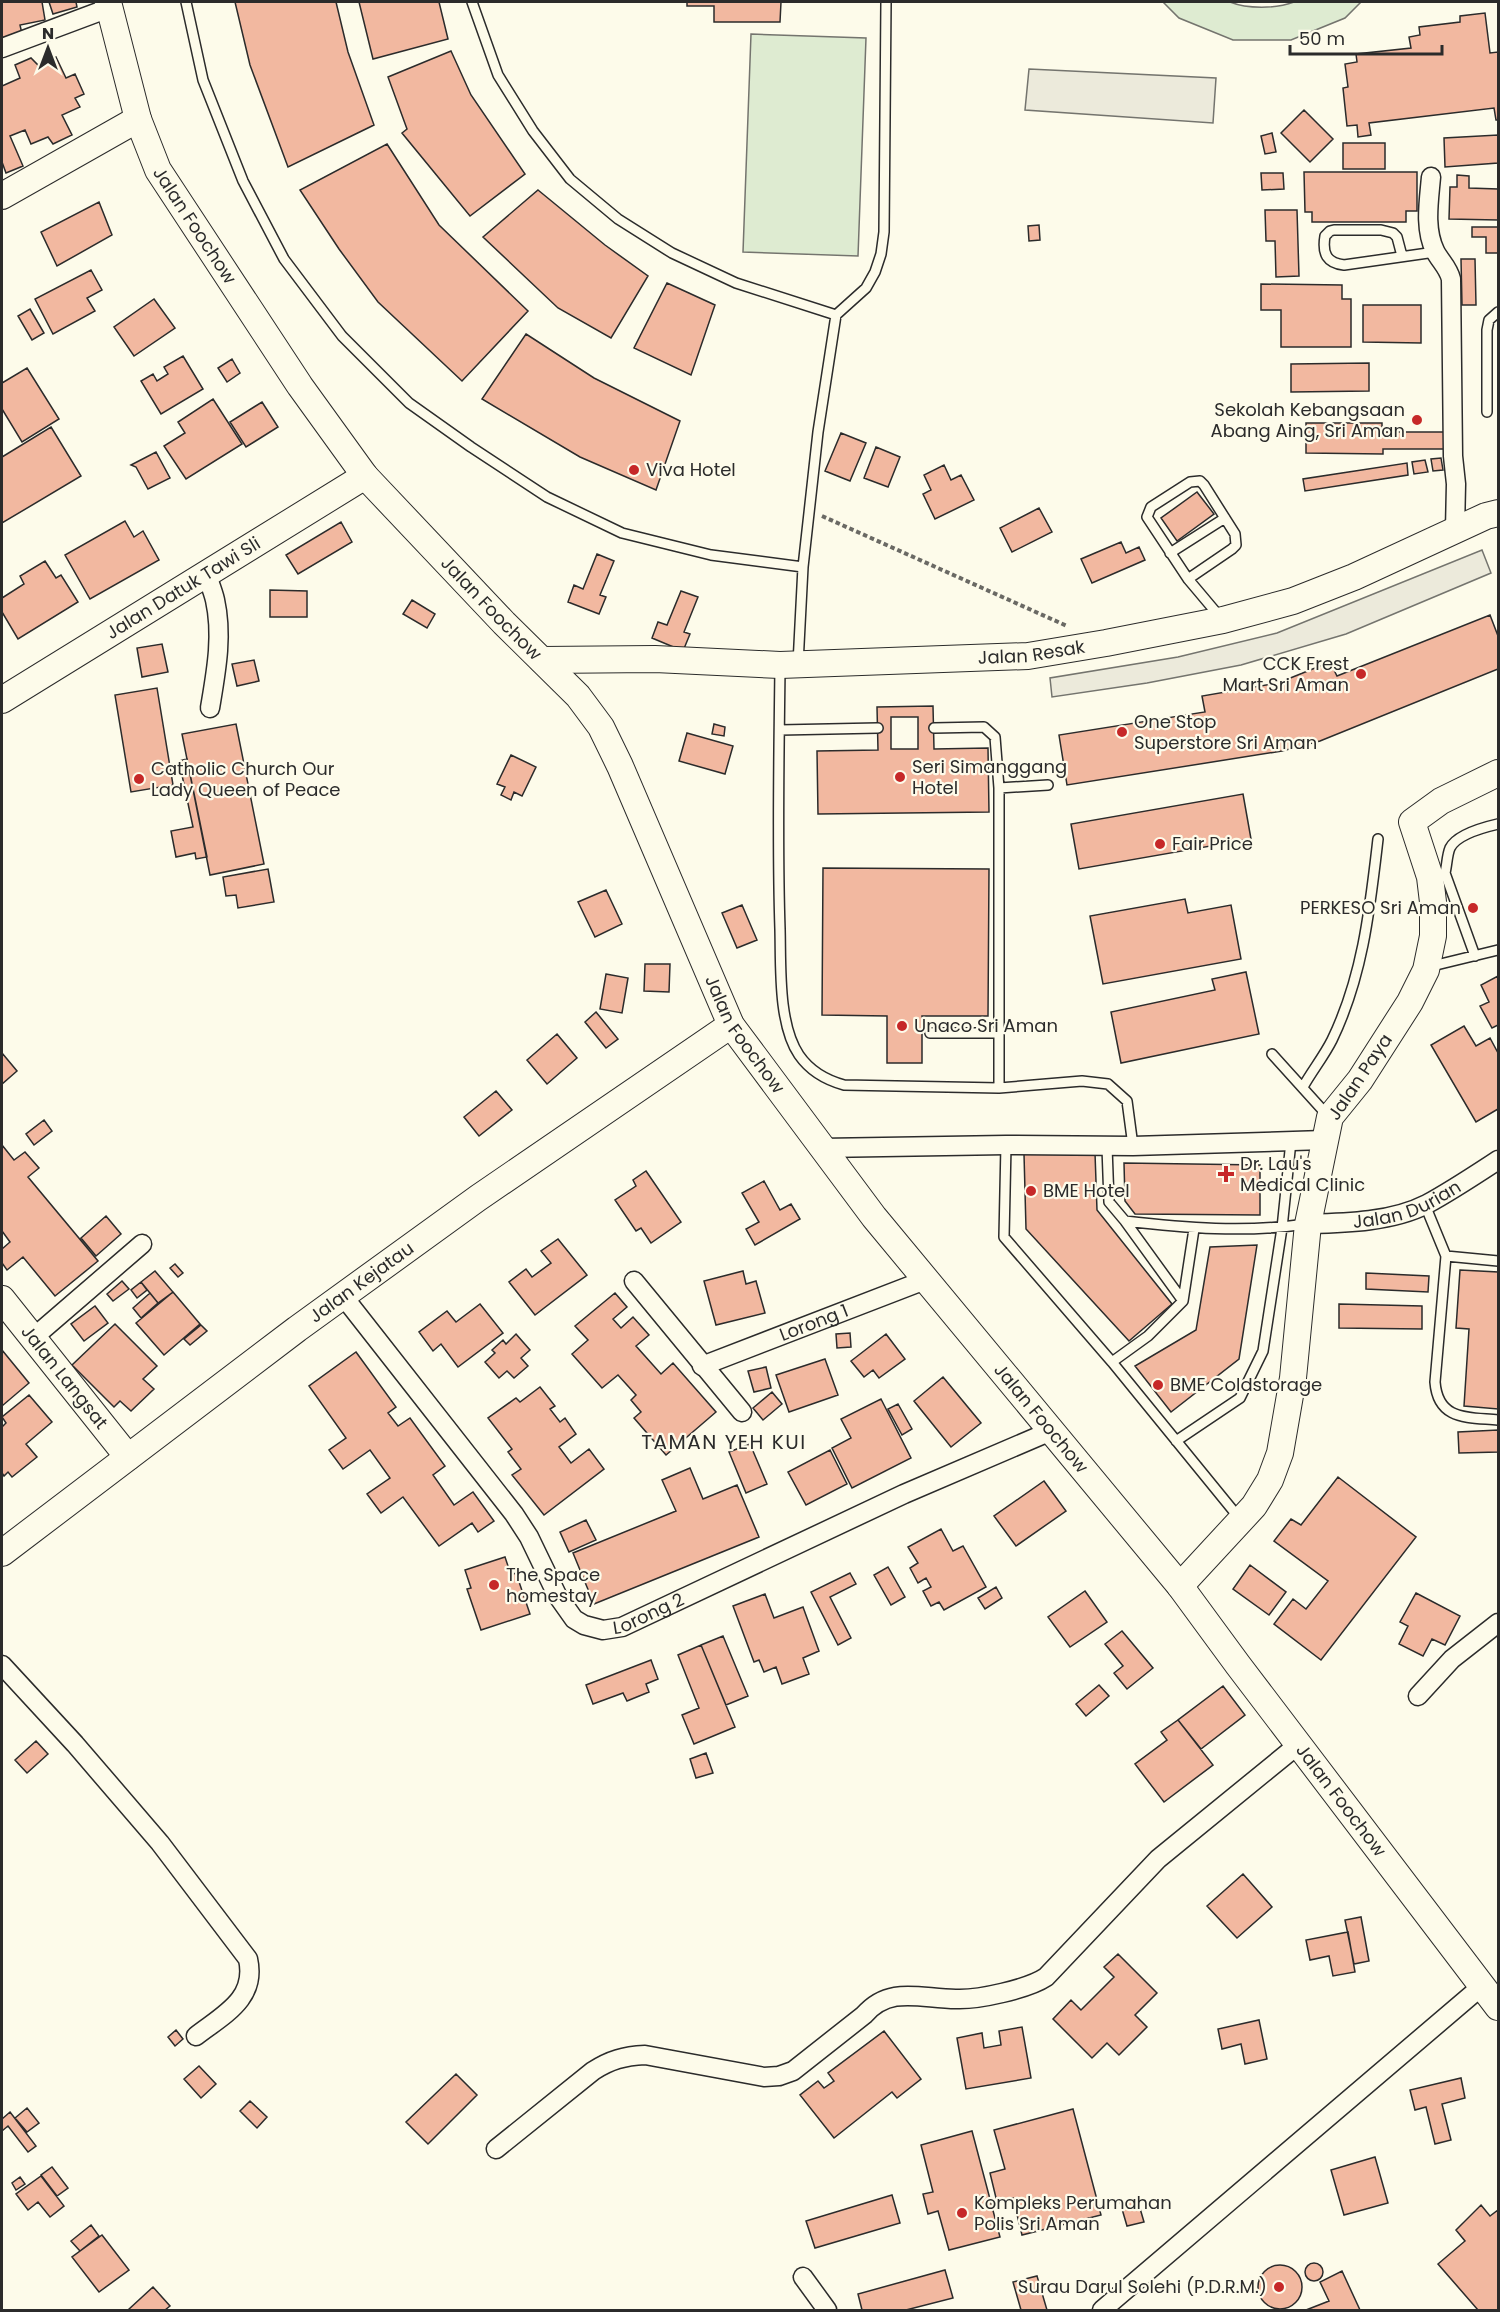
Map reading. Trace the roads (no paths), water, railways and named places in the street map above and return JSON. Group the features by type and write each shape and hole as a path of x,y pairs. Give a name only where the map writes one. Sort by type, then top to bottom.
{"street":[{"path":"2,48 109,5"},
{"name":"Jalan Foochow","path":"109,5 138,119 158,170 300,386 365,476 578,696 601,728 620,766 731,1025 822,1148 925,1280 1180,1586 1498,2007"},
{"path":"2,196 138,119"},
{"path":"1431,177 1429,235 1435,252 1448,269 1451,279 1455,530"},
{"name":"Jalan Datuk Tawi Sli","path":"2,700 365,476"},
{"name":"Jalan Resak","path":"542,660 655,659 789,665 1028,656 1223,620 1293,601 1354,577 1455,530 1498,513"},
{"path":"206,573 215,600 218,635 217,665 210,708"},
{"name":"Jalan Paya","path":"1180,1586 1254,1506 1270,1480 1280,1453 1293,1378 1308,1224 1327,1129 1410,1002 1426,968 1433,936 1433,902 1437,875 1412,822 1441,801 1498,773"},
{"name":"Jalan Kejatau","path":"2,1553 343,1296 478,1198 731,1025"},
{"path":"822,1148 1005,1145 1107,1147 1291,1141 1327,1129"},
{"name":"Jalan Durian","path":"1308,1224 1343,1223 1399,1214 1425,1205 1498,1160"},
{"path":"33,1338 142,1244"},
{"name":"Lorong 1","path":"702,1366 925,1280"},
{"path":"634,1281 742,1412"},
{"name":"Lorong 2","path":"343,1296 514,1514 529,1537 567,1611 584,1625 603,1630 622,1627 904,1494 1051,1431"},
{"name":"Jalan Langsat","path":"2,1299 128,1457"},
{"path":"1418,1696 1452,1659 1498,1623"},
{"path":"2,1665 75,1744 160,1843 248,1959 250,1970 245,1993 239,2002 196,2036"},
{"path":"496,2148 592,2071 608,2061 626,2056 645,2055 764,2077 779,2076 793,2071 864,2015 872,2005 884,1998 897,1995 958,2000 1034,1985 1046,1977 1158,1859 1299,1744"},
{"path":"1102,2310 1482,1986"},
{"path":"803,2277 827,2310"}],"lane":[{"path":"186,2 203,80 243,181 284,259 342,336 410,403 547,497 622,533 711,555 803,567"},
{"path":"472,2 498,75 533,130 570,179 618,219 672,253 736,283 836,315"},
{"path":"886,2 884,232 881,254 866,288 836,315 818,432 803,567 780,730 778,868 782,993 786,1022 799,1055 825,1079 844,1085 999,1088 1082,1081 1108,1084 1127,1101 1132,1146"},
{"path":"1402,256 1397,237 1387,231 1334,230 1325,236 1327,257 1329,261 1337,264 1344,265 1435,252"},
{"path":"1487,412 1487,330 1489,320 1498,312"},
{"path":"1188,579 1236,544 1235,534 1200,481 1190,482 1151,507 1148,512 1149,522 1188,579 1223,620"},
{"path":"1170,552 1225,518"},
{"path":"780,730 878,728"},
{"path":"934,728 984,728 995,737 999,788 999,1088"},
{"path":"999,788 1047,785"},
{"path":"1475,956 1437,875 1455,842 1488,826 1498,824"},
{"path":"1302,1087 1331,1042 1355,980 1367,932 1378,839"},
{"path":"1426,968 1498,950"},
{"path":"930,1033 999,1033"},
{"path":"1272,1054 1302,1087 1327,1129"},
{"path":"1176,1441 1240,1398 1263,1351 1282,1228 1291,1141"},
{"path":"1005,1145 1004,1236 1112,1362 1240,1520"},
{"path":"1107,1147 1109,1202 1183,1301"},
{"path":"1425,1205 1446,1256 1435,1382 1436,1397 1449,1412 1460,1416 1498,1420"},
{"path":"1125,1221 1194,1229 1282,1228 1308,1224"},
{"path":"1112,1362 1148,1336 1183,1301 1194,1229"},
{"path":"1446,1256 1498,1261"}],"place":[{"name":"Sekolah Kebangsaan Abang Aing, Sri Aman","path":"1417,420"},
{"name":"Viva Hotel","path":"634,470"},
{"name":"CCK Frest Mart Sri Aman","path":"1361,674"},
{"name":"One Stop Superstore Sri Aman","path":"1122,732"},
{"name":"Seri Simanggang Hotel","path":"900,777"},
{"name":"Catholic Church Our Lady Queen of Peace","path":"139,779"},
{"name":"Fair Price","path":"1160,844"},
{"name":"PERKESO Sri Aman","path":"1473,908"},
{"name":"Unaco Sri Aman","path":"902,1026"},
{"name":"Dr. Lau's Medical Clinic","path":"1226,1174"},
{"name":"BME Hotel","path":"1031,1191"},
{"name":"BME Coldstorage","path":"1158,1385"},
{"name":"The Space homestay","path":"494,1585"},
{"name":"Kompleks Perumahan Polis Sri Aman","path":"962,2213"},
{"name":"Surau Darul Solehi (P.D.R.M.)","path":"1279,2287"}],"district":[{"name":"TAMAN YEH KUI","path":"724,1442"}]}
